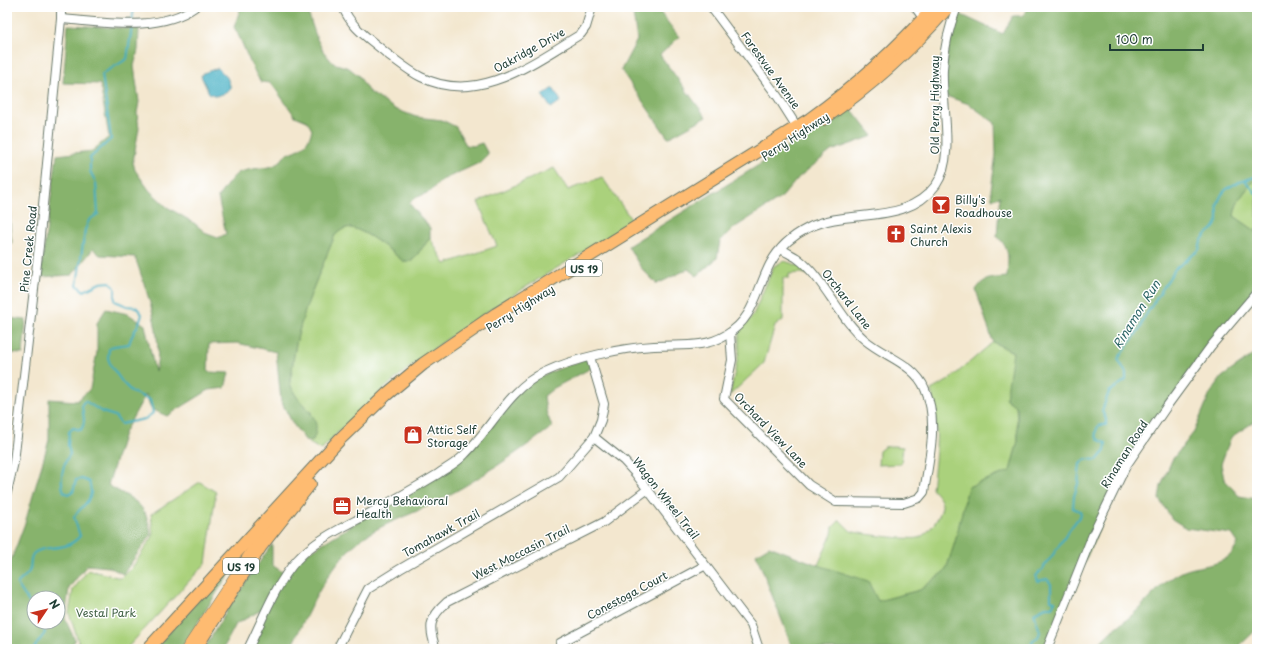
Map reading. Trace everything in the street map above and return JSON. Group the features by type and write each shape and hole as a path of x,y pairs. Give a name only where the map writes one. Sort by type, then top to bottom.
{"highway":[{"name":"Perry Highway","path":"195,649 250,563 290,508 346,444 404,390 481,332 814,125 874,81 901,57 927,23 934,7"},
{"name":"Perry Highway","path":"298,485 335,444 371,408 422,364 459,338 797,127 861,79 894,49 948,7"},
{"path":"148,649 298,485"}],"main road":[{"name":"Perry Highway","path":"187,649 245,559 298,485"}],"street":[{"name":"Pine Creek Road","path":"7,492 14,462 38,262 62,19 61,7"},
{"path":"62,19 115,23 154,23 174,19 195,7"},
{"name":"Oakridge Drive","path":"343,7 354,26 398,62 422,78 449,86 474,86 497,81 518,71 581,34 586,26 592,7"},
{"name":"Forestvue Avenue","path":"711,7 778,97 797,127"},
{"path":"915,7 927,23"},
{"name":"Old Perry Highway","path":"248,649 288,572 299,558 315,544 340,528 427,480 462,457 515,393 528,381 545,372 590,357 620,350 653,346 701,345 730,333 747,318 754,305 770,264 781,249 798,234 828,220 887,213 908,208 923,198 936,185 943,169 946,150 943,81 944,57 949,31 957,7"},
{"name":"Orchard Lane","path":"781,249 797,258 811,272 864,339 879,350 905,365 922,382 930,410 932,431 928,468 924,492 916,501 904,503 836,502"},
{"name":"Rinaman Road","path":"1047,649 1090,541 1126,466 1167,406 1212,346 1257,292"},
{"name":"Orchard View Lane","path":"730,333 732,360 724,399 809,485 836,502"},
{"path":"590,357 604,404 601,420 594,437"},
{"name":"Wagon Wheel Trail","path":"594,437 629,465 648,489 704,566 751,625 759,649"},
{"name":"Tomahawk Trail","path":"337,649 368,589 400,568 559,477 594,437"},
{"name":"West Moccasin Trail","path":"436,649 430,626 433,618 447,602 604,522 648,489"},
{"name":"Conestoga Court","path":"560,643 704,566"}],"green space":[{"path":"241,7 306,7 317,39 323,51 333,63 349,68 359,76 368,91 395,109 416,117 442,120 456,127 466,145 473,146 482,143 488,154 479,163 442,180 429,192 413,199 409,203 430,228 430,238 412,261 403,261 372,237 358,230 345,228 335,235 303,318 294,353 290,379 293,391 313,416 316,423 316,430 313,440 306,441 293,424 281,401 276,352 237,343 209,344 208,372 229,373 225,388 209,390 167,416 151,409 146,394 124,433 108,485 132,499 142,508 149,524 151,535 123,574 109,567 87,565 69,588 66,611 66,590 26,590 26,630 66,630 66,621 75,640 70,649 7,649 7,571 25,523 49,440 49,399 77,401 90,389 97,352 97,323 106,309 128,314 145,325 155,372 157,359 158,345 153,314 135,257 100,255 93,249 72,275 40,277 57,155 92,151 109,137 100,84 63,83 68,25 139,29 138,50 134,66 139,102 137,113 139,128 133,162 135,170 149,190 167,207 194,223 207,234 218,238 226,234 218,197 235,175 240,172 269,167 278,163 286,154 300,149 308,140 312,130 307,121 295,116 271,83 261,82 253,69 234,27"},
{"path":"632,7 656,7 679,37 660,55 706,117 668,138 621,70 637,40"},
{"path":"1029,7 1257,7 1257,175 1237,204 1234,216 1257,232 1257,292 1246,303 1126,466 1047,649 793,649 756,554 769,546 818,565 868,581 878,601 920,590 946,570 955,542 968,487 1010,471 1018,441 1017,407 1006,399 1013,352 993,342 976,290 986,280 1007,277 1007,250 997,236 1000,196 992,199 991,190 996,154 995,123 969,104 943,95 943,81 955,12 1003,34 1013,16 1023,16"},
{"path":"849,106 873,136 831,151 799,177 782,197 734,228 720,241 717,258 697,276 688,269 657,284 641,268 628,246 804,137"},
{"path":"7,137 11,163 10,229 12,242 7,249"},
{"path":"554,168 568,190 602,177 633,222 497,305 444,341 406,370 381,392 321,450 306,441 313,440 311,412 296,395 291,387 290,380 294,353 303,318 335,235 347,228 358,230 379,242 403,261 412,261 430,238 445,264 497,246 478,202"},
{"path":"1257,175 1257,232 1234,216 1237,204"},
{"path":"784,261 800,266 808,275 802,273 789,274 789,278 783,278 783,320 775,326 764,363 730,395 739,351 739,332 753,315 774,266"},
{"path":"7,318 26,320 23,354 7,353"},
{"path":"993,342 1013,352 1018,441 1010,471 968,487 955,542 946,570 920,590 878,601 818,565 832,534 833,527 840,520 851,531 864,534 914,538 922,536 934,524 942,508 942,504 932,489 936,452 936,415 931,390 949,380"},
{"path":"1257,352 1257,420 1231,437 1221,464 1224,479 1239,496 1257,499 1257,629 1236,649 1096,649 1107,635 1138,610 1176,575 1184,571 1222,561 1234,551 1238,543 1232,534 1186,528 1172,519 1159,499 1161,486 1172,460 1194,432 1210,394 1222,377"},
{"path":"590,357 593,367 554,388 544,396 546,411 552,427 508,459 462,488 430,505 370,533 353,546 333,569 317,595 290,649 248,649 266,613 263,609 236,624 223,649 204,649 227,610 272,544 272,565 281,571 288,572 299,558 462,457 528,381"},
{"path":"884,447 903,447 901,464 878,465 879,451"},
{"name":"Vestal Park","path":"200,482 216,492 206,563 126,649 76,649 79,644 69,613 73,590 88,570 121,578 131,569 153,536 151,514"},
{"path":"226,569 230,572 181,649 154,649"}],"water":[{"path":"218,68 227,77 231,88 223,94 216,96 209,93 201,76 203,73"},
{"path":"553,88 561,101 551,108 542,95"}],"waterway":[{"path":"132,22 134,7"},
{"path":"26,598 17,584 29,571 32,555 39,550 68,545 80,536 74,517 90,498 91,488 89,482 82,479 76,480 73,492 68,494 64,492 62,478 64,467 70,454 68,445 69,432 73,428 81,430 84,423 82,404 85,401 102,412 115,416 121,424 145,419 153,413 150,400 132,392 123,383 111,366 108,358 109,349 114,346 129,344 140,322 142,314 136,307 127,306 115,301 115,288 110,282 100,283 84,291 77,285 85,230 89,220 98,214 96,183 90,171 90,158 111,139 102,74 127,59 132,26"},
{"name":"Rinamon Run","path":"1030,649 1033,640 1038,637 1040,632 1034,613 1046,607 1052,607 1055,601 1051,600 1051,584 1047,579 1038,581 1036,576 1048,562 1069,530 1081,515 1080,511 1073,508 1080,464 1086,459 1097,460 1105,451 1106,443 1097,438 1096,431 1099,425 1106,425 1106,419 1102,411 1109,392 1126,380 1126,373 1118,359 1141,327 1142,321 1175,269 1199,250 1203,239 1215,226 1218,220 1217,209 1220,197 1233,185 1257,176"},
{"path":"1245,180 1257,195"},
{"path":"33,649 45,633 44,630"}],"place":[{"name":"Billy's Roadhouse","path":"941,205"},
{"name":"Saint Alexis Church","path":"896,234"},
{"name":"Attic Self Storage","path":"413,435"},
{"name":"Mercy Behavioral Health","path":"342,506"}]}
